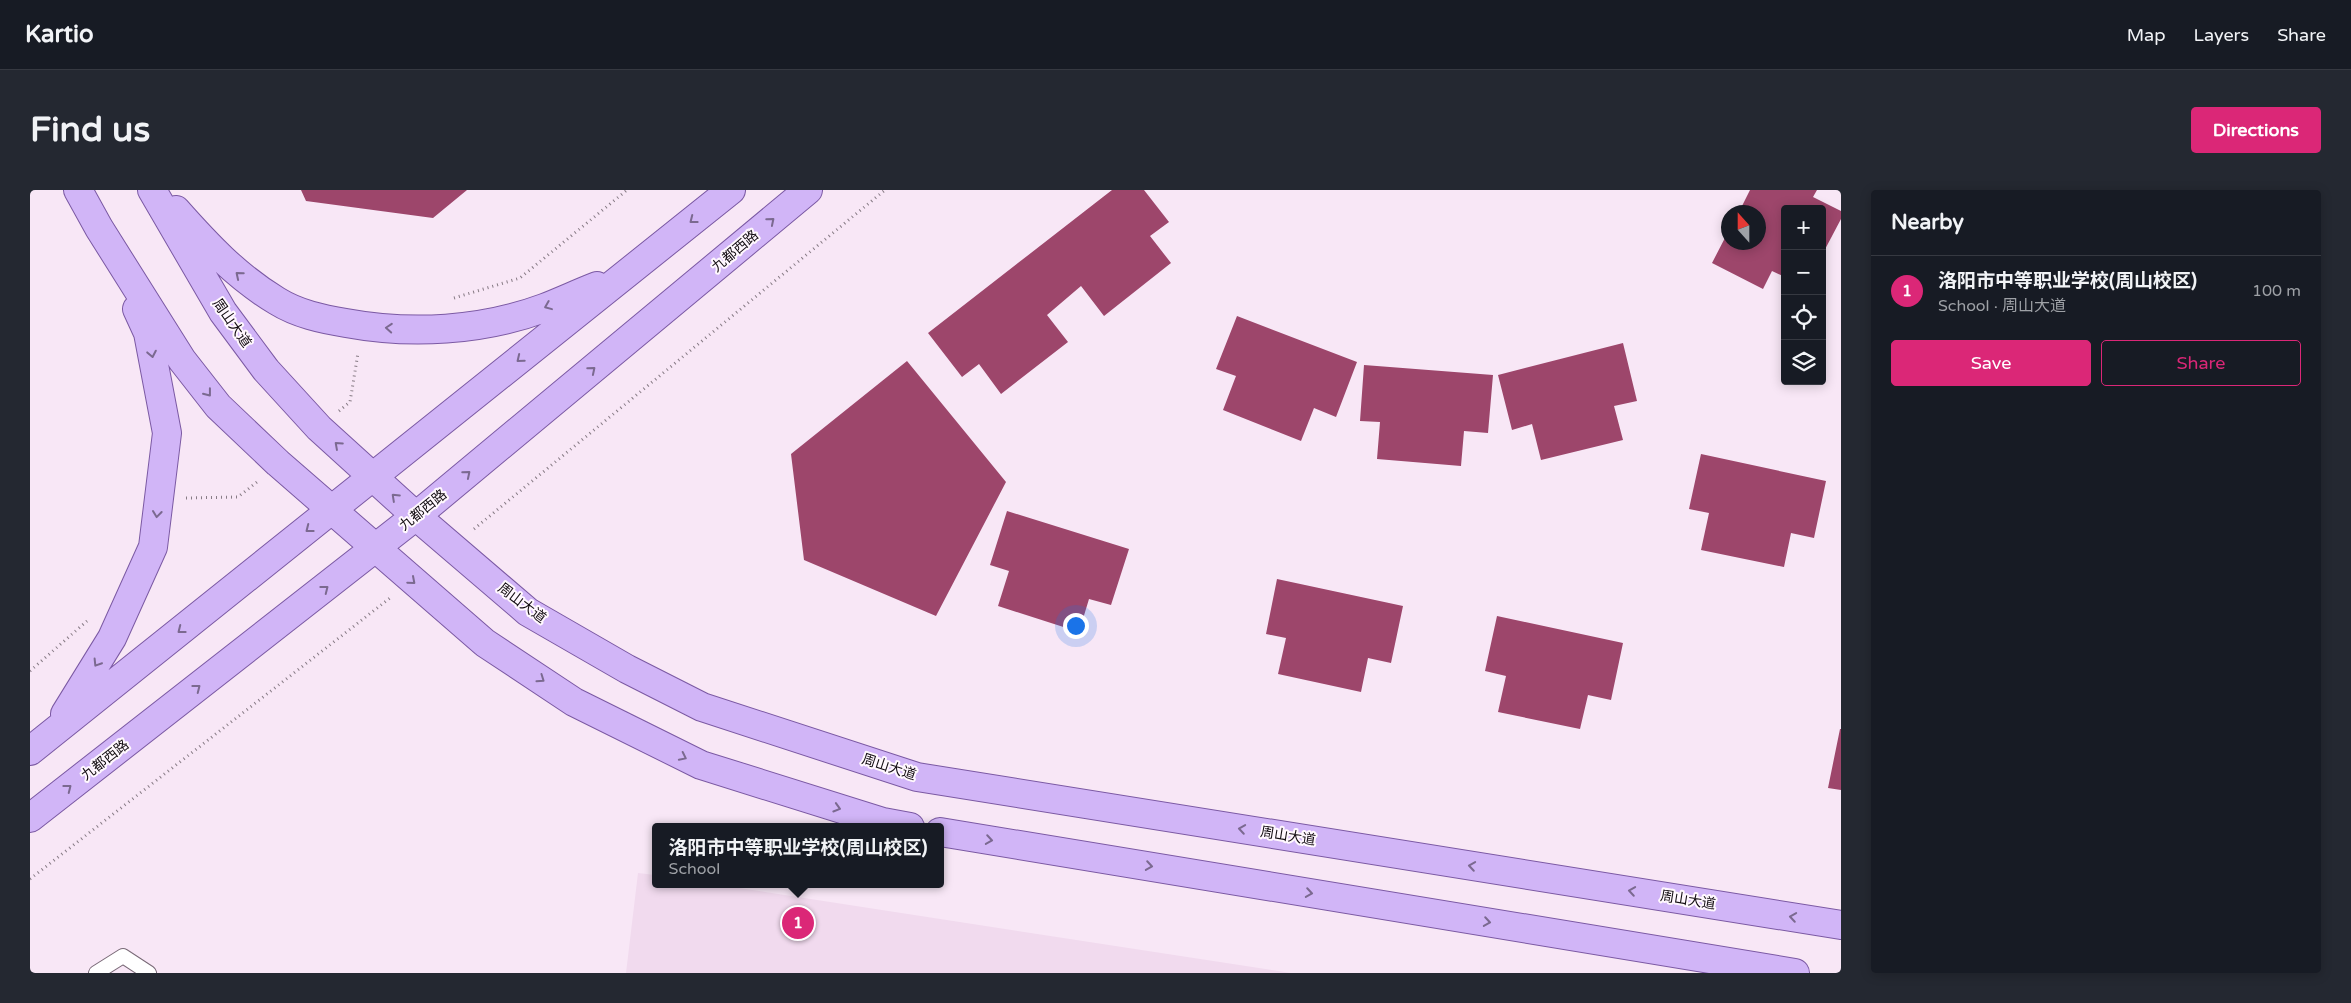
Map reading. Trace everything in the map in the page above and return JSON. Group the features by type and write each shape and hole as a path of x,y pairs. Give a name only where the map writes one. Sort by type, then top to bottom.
{"main road":[{"path":"78,190 99,228 182,360 218,406 278,463 485,643 574,702 702,765 888,823"},
{"name":"周山大道","path":"152,190 222,312 266,370 319,428 416,516 528,612 627,669 702,707 917,777 1841,925"},
{"path":"159,190 205,243 240,276 279,302 314,317 343,323 408,330 458,328 505,320 543,308 626,274"},
{"path":"30,751 731,190"},
{"name":"九都西路","path":"30,818 416,516 808,190"},
{"path":"56,730 112,638 154,546 166,433 148,333 99,228"},
{"path":"944,833 1795,973"}],"lane":[{"path":"96,973 123,956 150,973"}],"shaded area":[{"path":"638,873 652,875 652,888 739,888 1291,973 626,973"}],"building":[{"path":"301,190 467,190 433,218 306,201"},
{"path":"1112,190 1144,190 1169,222 1150,236 1171,263 1104,316 1081,286 1047,315 1068,342 1001,394 979,364 962,377 928,333"},
{"path":"1750,190 1817,190 1813,197 1841,211 1841,219 1826,247 1826,205 1781,205 1781,275 1772,271 1763,289 1712,263 1721,246 1721,250 1766,250 1766,205 1742,205"},
{"path":"1237,316 1357,362 1336,417 1314,408 1301,441 1223,410 1236,376 1216,369"},
{"path":"1623,343 1637,401 1614,406 1623,440 1541,460 1532,424 1512,430 1498,375"},
{"path":"907,361 1006,482 936,616 804,560 791,454"},
{"path":"1364,365 1493,375 1488,433 1464,431 1461,466 1377,459 1380,422 1360,421"},
{"path":"1701,454 1826,481 1814,538 1791,533 1784,567 1701,550 1709,513 1689,509"},
{"path":"1007,511 1129,549 1111,605 1089,599 1079,632 998,606 1009,571 990,565"},
{"path":"1277,579 1403,606 1391,663 1368,658 1361,692 1278,674 1286,638 1266,634"},
{"path":"1497,616 1623,643 1611,700 1588,695 1580,729 1498,712 1506,676 1485,671"},
{"path":"1841,729 1841,790 1828,788"}],"place":[{"name":"洛阳市中等职业学校(周山校区)","path":"798,923"}]}
